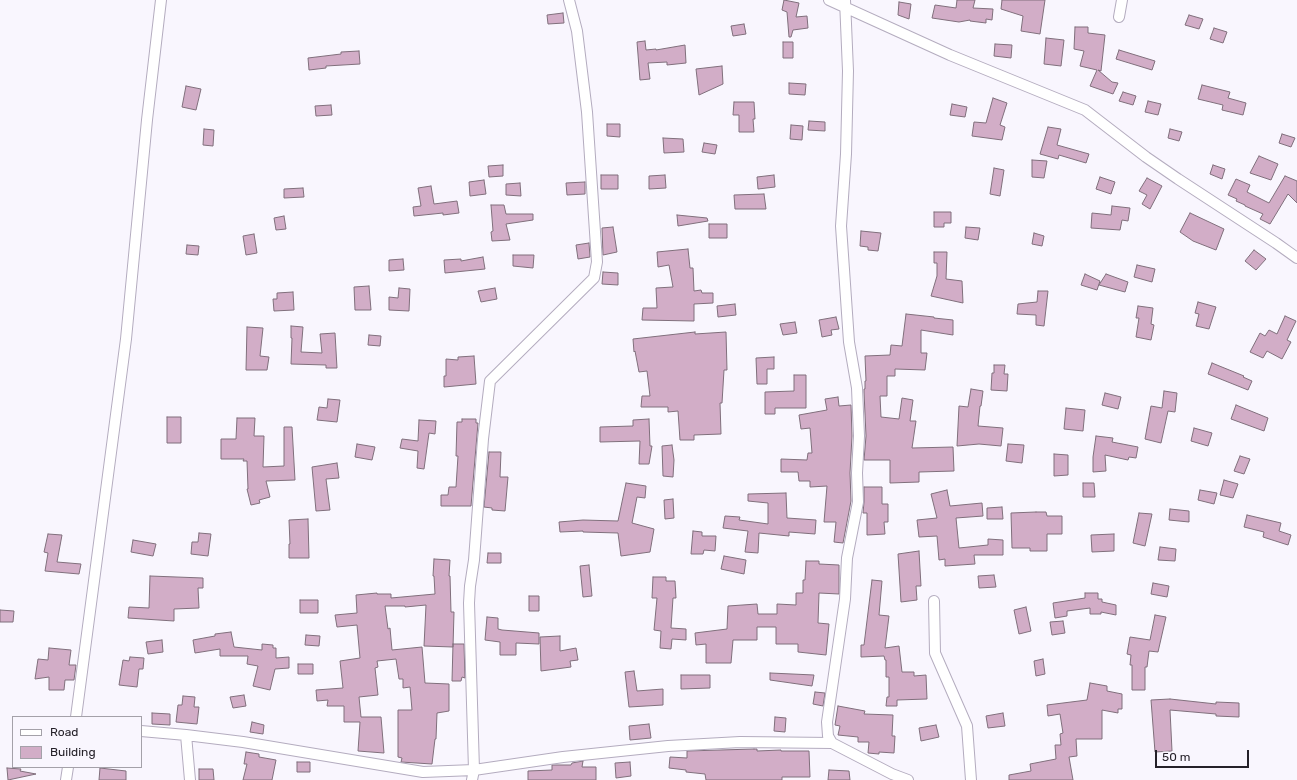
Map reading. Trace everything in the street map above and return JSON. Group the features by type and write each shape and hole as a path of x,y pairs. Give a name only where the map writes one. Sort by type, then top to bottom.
{"street":[{"path":"76,716 126,339 147,120 161,0"},
{"path":"473,775 470,592 474,560 483,439 490,381 594,278 597,262 587,112 577,31 569,0"},
{"path":"829,0 845,3 858,14 950,55 1085,110 1152,162 1297,258"},
{"path":"1119,18 1122,0"},
{"path":"832,743 828,736 827,722 846,599 847,558 858,502 858,388 850,342 841,226 846,154 848,71 845,3"},
{"path":"934,601 935,653 967,726 971,780"},
{"path":"142,731 244,742 423,772 473,775 563,757 668,746 740,742 832,743 892,774 908,780"},
{"path":"186,735 190,780"},
{"path":"66,780 68,768"}],"building":[{"path":"784,0 799,3 796,17 807,16 808,28 793,30 791,37 789,37 787,12 782,10"},
{"path":"957,0 975,0 973,8 993,9 992,20 986,19 986,23 970,20 959,22 932,18 935,5 956,8"},
{"path":"1002,0 1045,0 1040,34 1021,31 1023,16 1001,9"},
{"path":"899,2 911,4 909,19 898,15"},
{"path":"563,13 564,23 548,24 547,15"},
{"path":"1189,15 1203,19 1199,29 1185,25"},
{"path":"744,24 746,34 733,36 731,26"},
{"path":"1075,27 1088,27 1088,33 1105,35 1101,71 1098,70 1112,82 1118,83 1113,94 1090,86 1097,70 1080,66 1084,51 1074,49"},
{"path":"1214,28 1227,32 1223,43 1210,39"},
{"path":"1046,38 1064,40 1061,66 1044,64"},
{"path":"645,41 646,50 656,50 685,45 686,63 667,65 667,62 648,63 650,79 640,80 637,42"},
{"path":"783,42 793,42 793,58 783,58"},
{"path":"995,44 1012,45 1011,58 994,56"},
{"path":"1119,50 1155,61 1152,70 1116,59"},
{"path":"359,51 360,64 326,66 326,68 309,70 308,58 341,54 341,52"},
{"path":"722,66 723,84 699,95 696,69"},
{"path":"789,83 806,84 805,95 789,94"},
{"path":"1202,85 1230,92 1228,98 1246,103 1243,115 1222,110 1223,105 1198,99"},
{"path":"186,86 201,89 196,110 182,107"},
{"path":"1123,92 1136,96 1133,105 1119,101"},
{"path":"993,98 1007,103 1000,125 1005,127 1002,140 972,136 974,122 986,123"},
{"path":"1148,101 1161,104 1158,115 1145,112"},
{"path":"734,102 754,102 754,132 739,132 739,115 733,115"},
{"path":"952,104 967,107 965,117 950,115"},
{"path":"331,105 332,115 316,116 315,106"},
{"path":"809,121 825,122 825,131 808,130"},
{"path":"607,124 620,124 620,137 607,136"},
{"path":"791,125 803,126 802,140 790,139"},
{"path":"1048,127 1061,129 1057,145 1089,154 1086,163 1059,155 1058,159 1040,154"},
{"path":"204,129 214,130 213,146 203,145"},
{"path":"1170,129 1182,132 1179,141 1168,138"},
{"path":"1282,134 1295,138 1291,147 1279,143"},
{"path":"663,138 683,139 684,152 664,153"},
{"path":"704,143 717,145 715,154 702,152"},
{"path":"1259,156 1278,164 1271,180 1250,173"},
{"path":"1032,160 1047,161 1044,178 1032,177"},
{"path":"503,165 503,176 489,177 488,166"},
{"path":"1213,165 1225,169 1222,179 1210,174"},
{"path":"994,168 1004,170 1000,196 990,194"},
{"path":"601,175 618,175 618,189 601,189"},
{"path":"665,175 666,188 649,189 649,176"},
{"path":"774,175 775,187 758,189 757,177"},
{"path":"1285,176 1297,181 1297,203 1288,194 1270,224 1260,219 1263,214 1245,206 1236,201 1237,199 1228,195 1236,179 1250,185 1247,192 1269,203"},
{"path":"1100,177 1115,182 1111,194 1096,189"},
{"path":"1147,178 1162,186 1150,209 1142,204 1147,195 1139,191"},
{"path":"484,180 486,194 470,196 469,182"},
{"path":"585,182 585,194 567,195 566,183"},
{"path":"520,183 521,196 506,195 506,184"},
{"path":"431,186 434,204 457,201 459,213 414,216 413,207 421,206 418,188"},
{"path":"303,188 304,197 284,198 284,189"},
{"path":"764,194 766,209 735,209 734,195"},
{"path":"491,205 504,205 506,214 533,214 533,220 506,224 510,240 492,241 491,232 493,231"},
{"path":"1112,206 1130,208 1128,221 1122,220 1120,230 1091,228 1092,213 1111,215"},
{"path":"934,212 951,212 951,223 944,223 944,227 934,227"},
{"path":"1190,213 1224,229 1216,250 1193,241 1180,232"},
{"path":"677,215 707,218 708,221 678,226"},
{"path":"284,216 286,229 276,230 274,218"},
{"path":"709,224 727,224 727,238 709,238"},
{"path":"613,227 617,252 603,255 602,228"},
{"path":"966,227 980,228 978,240 965,238"},
{"path":"861,231 881,233 878,251 868,250 868,247 860,246"},
{"path":"1034,233 1044,236 1042,246 1032,244"},
{"path":"254,234 257,253 246,255 243,236"},
{"path":"589,243 590,257 578,259 576,245"},
{"path":"187,245 199,246 198,255 186,254"},
{"path":"688,249 690,268 693,268 694,291 701,290 702,293 713,293 713,303 694,304 694,321 642,320 643,308 657,308 656,288 673,287 669,265 658,267 657,252"},
{"path":"1254,250 1266,259 1256,270 1245,261"},
{"path":"934,252 947,252 946,279 962,281 963,303 931,296 937,276 937,263 934,263"},
{"path":"513,255 534,255 533,268 513,266"},
{"path":"483,257 485,269 445,273 444,260 461,259 461,261"},
{"path":"403,259 404,270 389,271 389,260"},
{"path":"1137,265 1155,269 1152,282 1134,277"},
{"path":"603,272 618,273 618,285 602,284"},
{"path":"1085,274 1100,281 1097,290 1081,285"},
{"path":"1106,274 1128,282 1125,292 1099,285"},
{"path":"369,286 371,310 355,310 354,287"},
{"path":"399,288 410,289 409,311 389,310 389,297 398,298"},
{"path":"495,288 497,299 481,302 478,291"},
{"path":"1038,291 1048,291 1044,326 1036,325 1036,315 1017,314 1018,304 1037,302"},
{"path":"293,292 294,310 274,311 273,299 277,299 277,293"},
{"path":"1198,302 1216,307 1209,329 1196,326 1199,314 1195,313"},
{"path":"735,304 736,315 718,317 717,306"},
{"path":"1138,306 1153,308 1151,324 1154,325 1151,340 1136,337 1139,318 1136,318"},
{"path":"906,314 953,320 953,335 921,330 921,353 927,353 925,370 895,369 895,376 887,376 887,396 880,396 881,417 899,419 902,398 913,400 910,421 916,421 912,448 953,447 954,471 919,472 919,482 890,483 890,460 864,460 866,436 864,392 866,381 865,356 890,355 891,345 902,346"},
{"path":"1285,316 1296,321 1287,340 1291,342 1282,359 1267,351 1263,358 1250,352 1260,333 1265,336 1269,330 1277,334"},
{"path":"836,317 839,329 831,330 832,335 822,337 819,320"},
{"path":"795,322 797,333 783,335 780,324"},
{"path":"291,326 303,327 301,352 322,353 320,334 335,333 337,368 326,368 326,365 291,364"},
{"path":"247,327 263,328 260,356 269,357 267,370 246,370"},
{"path":"695,332 695,334 726,332 727,370 724,370 722,403 720,403 721,434 694,435 694,440 680,440 678,411 668,412 668,407 641,407 642,396 650,396 647,371 639,372 635,351 634,352 633,339"},
{"path":"369,335 381,336 380,346 368,345"},
{"path":"474,356 476,384 444,387 444,376 446,376 446,359 458,360 458,357"},
{"path":"774,357 774,369 767,369 767,384 757,384 756,358"},
{"path":"1212,363 1244,376 1243,377 1252,381 1248,390 1208,374"},
{"path":"994,365 1005,365 1004,374 1008,374 1007,391 991,390"},
{"path":"794,375 806,375 806,408 775,408 775,414 765,414 765,392 794,391"},
{"path":"971,389 983,391 978,426 1003,428 1001,446 979,444 957,446 959,406 968,407"},
{"path":"1164,391 1177,393 1175,412 1168,411 1161,443 1145,439 1151,406 1162,408"},
{"path":"1105,393 1121,397 1118,409 1102,405"},
{"path":"838,397 839,406 851,405 851,501 843,543 834,542 836,522 824,522 827,486 810,487 810,481 799,481 798,472 781,472 781,459 807,460 808,453 812,453 810,428 801,429 799,415 827,410 825,399"},
{"path":"328,399 340,400 337,422 317,420 319,407 327,408"},
{"path":"1236,405 1268,418 1264,431 1231,419"},
{"path":"1066,408 1085,410 1083,431 1064,429"},
{"path":"167,417 181,417 181,443 167,443"},
{"path":"237,418 255,418 254,436 264,436 263,467 284,466 284,427 292,427 295,480 266,481 270,497 259,500 260,503 251,505 247,489 247,461 243,461 244,459 221,459 221,439 236,439"},
{"path":"462,419 476,419 476,423 478,423 471,506 441,506 441,495 448,495 449,487 456,487 458,456 456,456 457,422 462,422"},
{"path":"649,419 650,446 652,446 649,464 639,464 640,441 600,442 600,427 633,426 633,420"},
{"path":"419,420 436,421 435,434 429,433 424,469 417,468 418,451 400,448 402,439 418,441"},
{"path":"1194,428 1212,433 1208,446 1191,441"},
{"path":"1096,436 1113,438 1112,442 1138,447 1136,458 1129,457 1128,460 1105,455 1106,471 1093,472 1093,457"},
{"path":"357,444 375,447 372,460 355,457"},
{"path":"1008,444 1024,445 1022,463 1006,461"},
{"path":"672,445 674,460 673,477 663,476 662,446"},
{"path":"489,452 501,452 500,477 508,477 505,511 492,510 492,508 484,507"},
{"path":"1054,454 1068,455 1068,475 1054,476"},
{"path":"1240,456 1250,459 1244,474 1234,471"},
{"path":"337,463 339,478 326,479 330,510 316,511 312,467"},
{"path":"1224,480 1238,484 1233,498 1220,495"},
{"path":"626,483 646,486 645,498 637,497 632,523 654,529 650,552 621,556 618,533 583,531 560,532 559,522 583,520 618,521"},
{"path":"1083,483 1094,483 1095,497 1083,497"},
{"path":"864,487 882,487 882,504 888,504 888,522 884,522 885,534 867,535 867,513 863,513"},
{"path":"947,490 950,506 982,503 983,516 956,518 959,548 988,545 988,539 1003,540 1003,555 974,555 975,564 945,566 945,559 939,560 937,536 919,537 917,520 937,518 931,494"},
{"path":"1200,490 1217,493 1214,504 1198,500"},
{"path":"786,493 787,518 816,520 815,534 789,532 789,536 759,533 758,553 745,552 748,531 723,528 725,516 740,517 739,520 768,524 768,503 748,501 748,494"},
{"path":"673,499 674,518 665,519 664,500"},
{"path":"1002,507 1003,519 987,519 987,508"},
{"path":"1170,509 1189,511 1189,522 1169,520"},
{"path":"1046,512 1047,516 1062,516 1062,534 1047,534 1047,551 1030,551 1030,548 1012,548 1011,513"},
{"path":"1139,513 1152,514 1145,546 1133,543"},
{"path":"1247,515 1281,523 1279,531 1291,535 1288,545 1263,537 1264,532 1244,527"},
{"path":"308,519 309,558 289,558 289,520"},
{"path":"693,531 702,532 702,536 716,536 715,551 704,550 703,554 691,554"},
{"path":"199,533 211,534 208,556 191,554 192,542 198,542"},
{"path":"48,534 62,535 57,562 81,564 79,574 45,571 48,553 44,552"},
{"path":"1114,534 1114,551 1092,552 1091,535"},
{"path":"133,540 156,544 153,556 131,552"},
{"path":"1160,547 1176,549 1175,561 1158,560"},
{"path":"919,551 921,586 916,586 917,600 901,602 898,554"},
{"path":"488,553 501,553 501,563 487,563"},
{"path":"724,556 746,560 744,574 721,569"},
{"path":"434,559 450,560 449,576 451,612 454,612 453,647 424,646 426,605 405,607 385,606 388,629 390,628 392,650 422,647 425,683 449,684 449,711 437,713 436,739 432,764 401,762 402,758 398,757 398,710 412,710 410,687 403,688 403,679 399,679 396,659 377,661 378,667 375,668 378,695 359,697 361,717 381,717 384,753 358,751 360,722 344,722 344,706 327,706 328,700 317,701 316,690 343,688 340,661 360,658 357,625 337,627 335,615 357,613 356,595 377,593 391,594 391,598 435,594 433,576"},
{"path":"806,561 819,561 819,564 839,565 839,594 819,593 818,623 829,624 826,655 798,652 798,644 776,644 776,627 757,627 757,640 733,640 731,663 706,663 706,644 696,645 695,633 727,629 728,606 757,604 758,614 777,614 777,604 796,605 796,593 803,593 803,580 805,580"},
{"path":"589,565 592,596 583,597 580,566"},
{"path":"994,575 996,587 979,588 978,576"},
{"path":"150,576 203,578 203,588 198,588 199,608 174,609 174,621 128,618 129,607 149,608"},
{"path":"653,577 666,577 666,581 675,581 676,598 673,598 671,628 686,629 686,640 672,639 671,649 660,648 661,631 654,630 657,598 652,598"},
{"path":"872,580 882,581 879,615 889,616 885,648 899,646 902,672 914,672 914,676 926,675 927,699 897,700 897,706 886,706 887,697 889,697 889,677 886,677 886,660 884,656 861,657 861,645 864,645"},
{"path":"1153,583 1169,586 1167,597 1151,594"},
{"path":"1085,593 1098,593 1098,599 1102,599 1102,602 1116,605 1116,615 1101,612 1101,614 1090,614 1090,608 1067,611 1067,616 1055,618 1053,603 1085,598"},
{"path":"529,596 539,596 539,611 529,611"},
{"path":"300,600 318,600 318,613 300,613"},
{"path":"1026,607 1031,631 1019,634 1014,610"},
{"path":"0,610 14,611 13,622 0,622"},
{"path":"1155,615 1166,617 1158,652 1149,651 1147,667 1145,667 1145,690 1132,690 1132,665 1130,665 1131,655 1127,654 1130,637 1150,640"},
{"path":"487,617 498,618 498,629 539,633 539,644 516,643 516,655 500,655 500,642 485,640"},
{"path":"1063,621 1065,633 1052,635 1050,622"},
{"path":"231,632 234,647 262,650 262,644 273,645 273,648 276,648 276,658 289,657 289,668 275,669 270,690 253,686 258,666 247,664 248,656 220,656 220,649 195,653 193,640 215,636 215,634"},
{"path":"306,635 320,636 319,646 305,645"},
{"path":"560,636 560,651 576,648 578,660 570,661 571,667 541,671 540,637"},
{"path":"162,640 163,652 148,654 146,642"},
{"path":"453,644 464,644 465,678 462,677 461,681 452,681"},
{"path":"49,648 71,650 69,665 76,665 74,680 65,680 64,690 49,690 49,677 35,679 38,659 48,660"},
{"path":"130,657 144,658 143,669 139,669 137,687 119,685 123,660 129,661"},
{"path":"1043,659 1045,674 1036,676 1034,661"},
{"path":"298,664 313,664 313,674 298,674"},
{"path":"634,671 637,691 663,689 663,705 629,707 625,672"},
{"path":"770,673 814,675 812,686 770,680"},
{"path":"681,675 710,675 710,688 681,689"},
{"path":"1090,683 1107,686 1107,691 1122,694 1122,709 1118,709 1118,713 1102,710 1102,739 1076,739 1077,756 1069,757 1073,780 1009,780 1009,775 1031,771 1030,764 1056,759 1055,745 1061,745 1060,734 1063,733 1060,714 1048,716 1047,705 1087,700"},
{"path":"815,692 825,693 823,706 813,704"},
{"path":"244,695 246,706 233,708 230,697"},
{"path":"183,696 195,697 194,707 199,707 197,724 176,722 178,705 182,705"},
{"path":"1170,699 1216,704 1216,702 1239,703 1239,717 1216,716 1216,714 1170,710 1172,751 1155,752 1151,700"},
{"path":"838,706 865,711 864,714 893,715 892,736 895,736 894,753 868,753 869,742 858,742 858,737 838,735 840,726 835,725"},
{"path":"152,713 170,714 170,725 152,724"},
{"path":"1003,713 1005,726 988,728 986,716"},
{"path":"775,717 786,718 785,732 774,731"},
{"path":"252,722 264,725 263,734 250,732"},
{"path":"649,724 651,738 630,740 629,726"},
{"path":"936,725 939,737 921,741 919,728"},
{"path":"757,749 757,751 809,751 810,777 782,777 782,780 706,780 705,774 669,768 670,757 687,758 687,751"},
{"path":"246,752 259,754 259,757 276,760 272,780 243,780 247,764 244,764"},
{"path":"583,761 582,767 596,767 596,780 528,780 528,771 552,770 552,765 571,765 572,763"},
{"path":"297,762 310,762 310,772 297,772"},
{"path":"630,762 631,776 616,778 615,763"},
{"path":"7,768 21,769 20,771 36,774 8,780"},
{"path":"100,768 126,771 126,780 99,780"},
{"path":"199,769 213,769 214,780 199,780"},
{"path":"829,770 849,771 850,780 828,780"}]}
